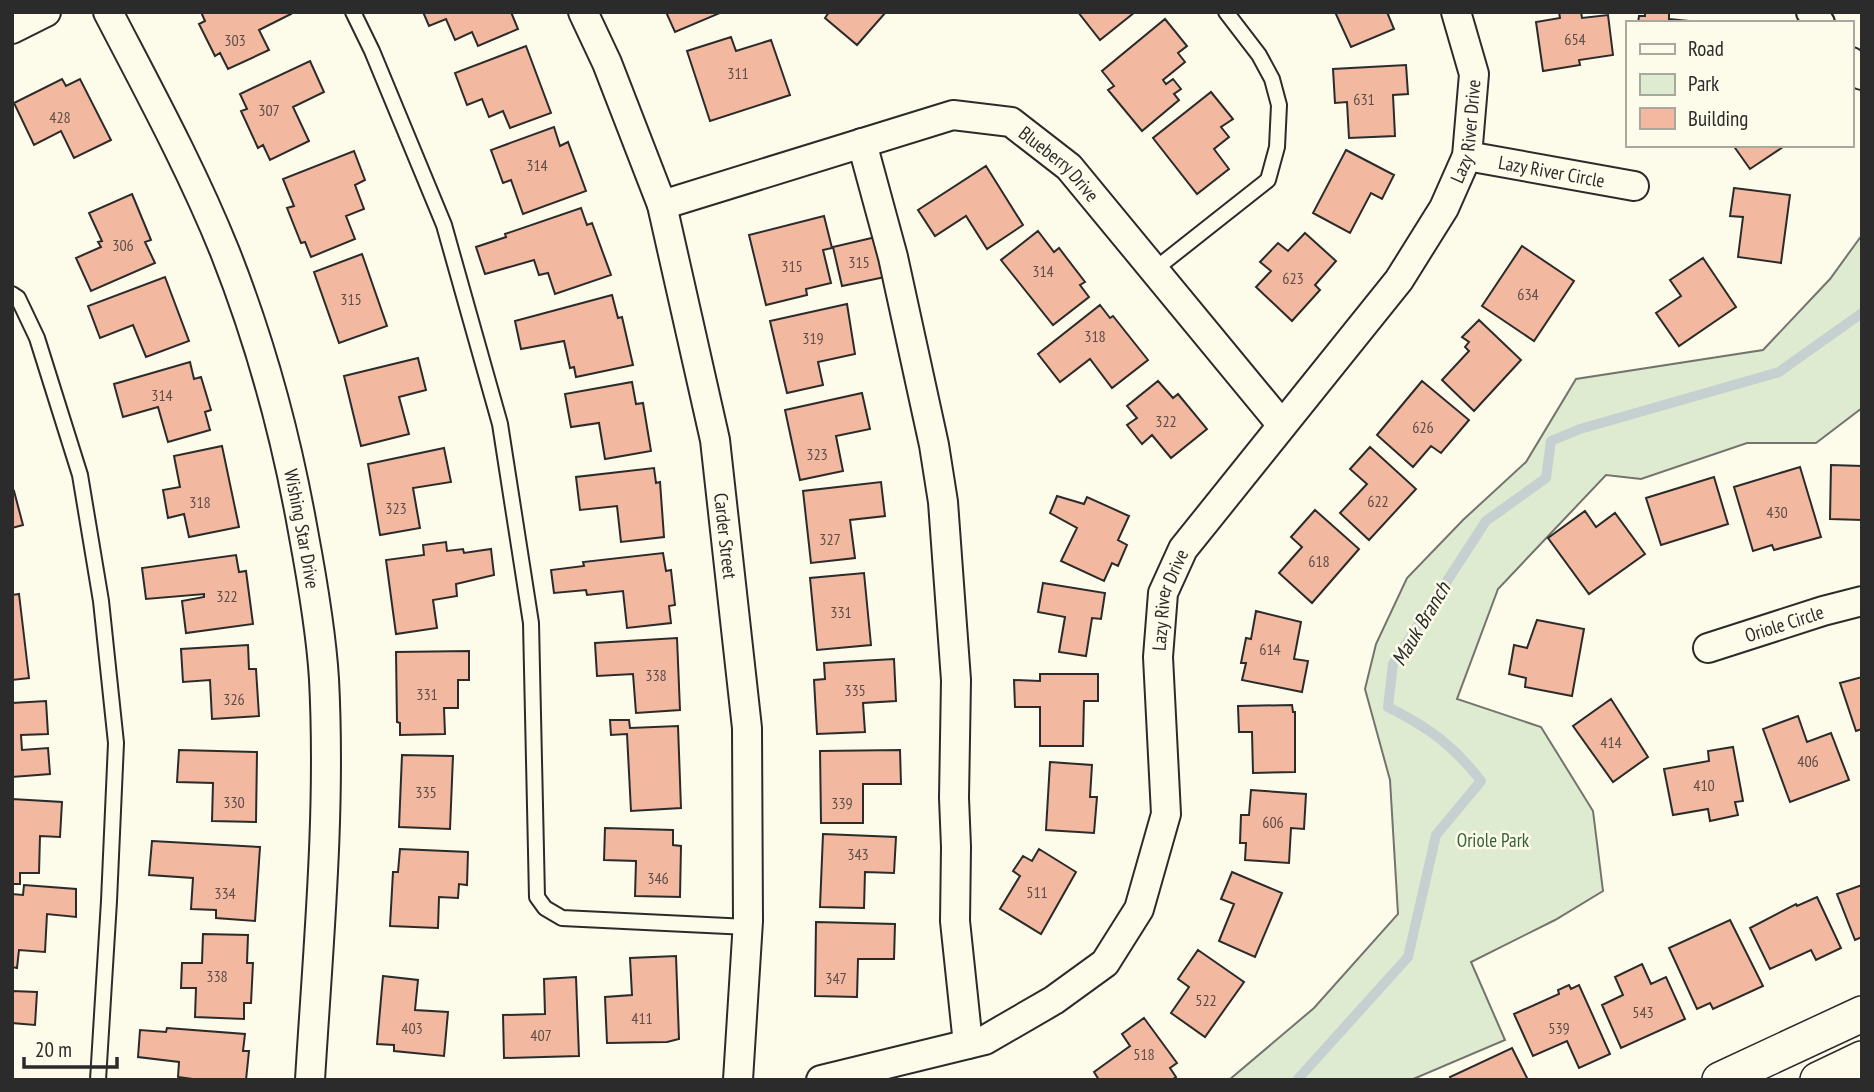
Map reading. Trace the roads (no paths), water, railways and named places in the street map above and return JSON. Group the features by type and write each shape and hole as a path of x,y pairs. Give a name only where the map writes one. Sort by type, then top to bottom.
{"street":[{"path":"12,29 46,12"},
{"name":"Wishing Star Drive","path":"108,12 180,152 225,252 265,363 293,477 311,572 324,677 327,802 310,1080"},
{"name":"Carder Street","path":"583,12 607,63 662,205 715,440 747,729 748,927 738,1080"},
{"name":"Lazy River Drive","path":"821,1080 985,1040 1054,1000 1105,963 1139,909 1166,814 1158,657 1163,593 1183,549 1399,281 1444,208 1467,156 1474,74 1456,12"},
{"name":"Blueberry Drive","path":"662,205 953,114 1011,122 1069,167 1282,425"},
{"path":"862,143 893,257 934,446 943,502 956,680 955,921 968,1044"},
{"name":"Lazy River Circle","path":"1467,156 1634,186"},
{"name":"Oriole Circle","path":"1708,648 1862,601"},
{"path":"1720,1080 1862,1014"},
{"path":"1818,1080 1862,1059"}],"lane":[{"path":"353,12 372,51 444,225 500,424 531,623 537,897 545,908 562,918 748,927"},
{"path":"1154,270 1268,180 1277,147 1279,105 1272,79 1259,55 1226,12"},
{"path":"12,294 18,298 37,338 80,475 101,601 116,743 98,1080"}],"waterway":[{"name":"Mauk Branch","path":"1297,1080 1408,957 1436,835 1481,781 1439,738 1388,707 1393,664 1486,521 1546,478 1551,441 1580,429 1779,372 1862,313"}],"park label":[{"name":"Oriole Park","path":"1493,840"}]}
